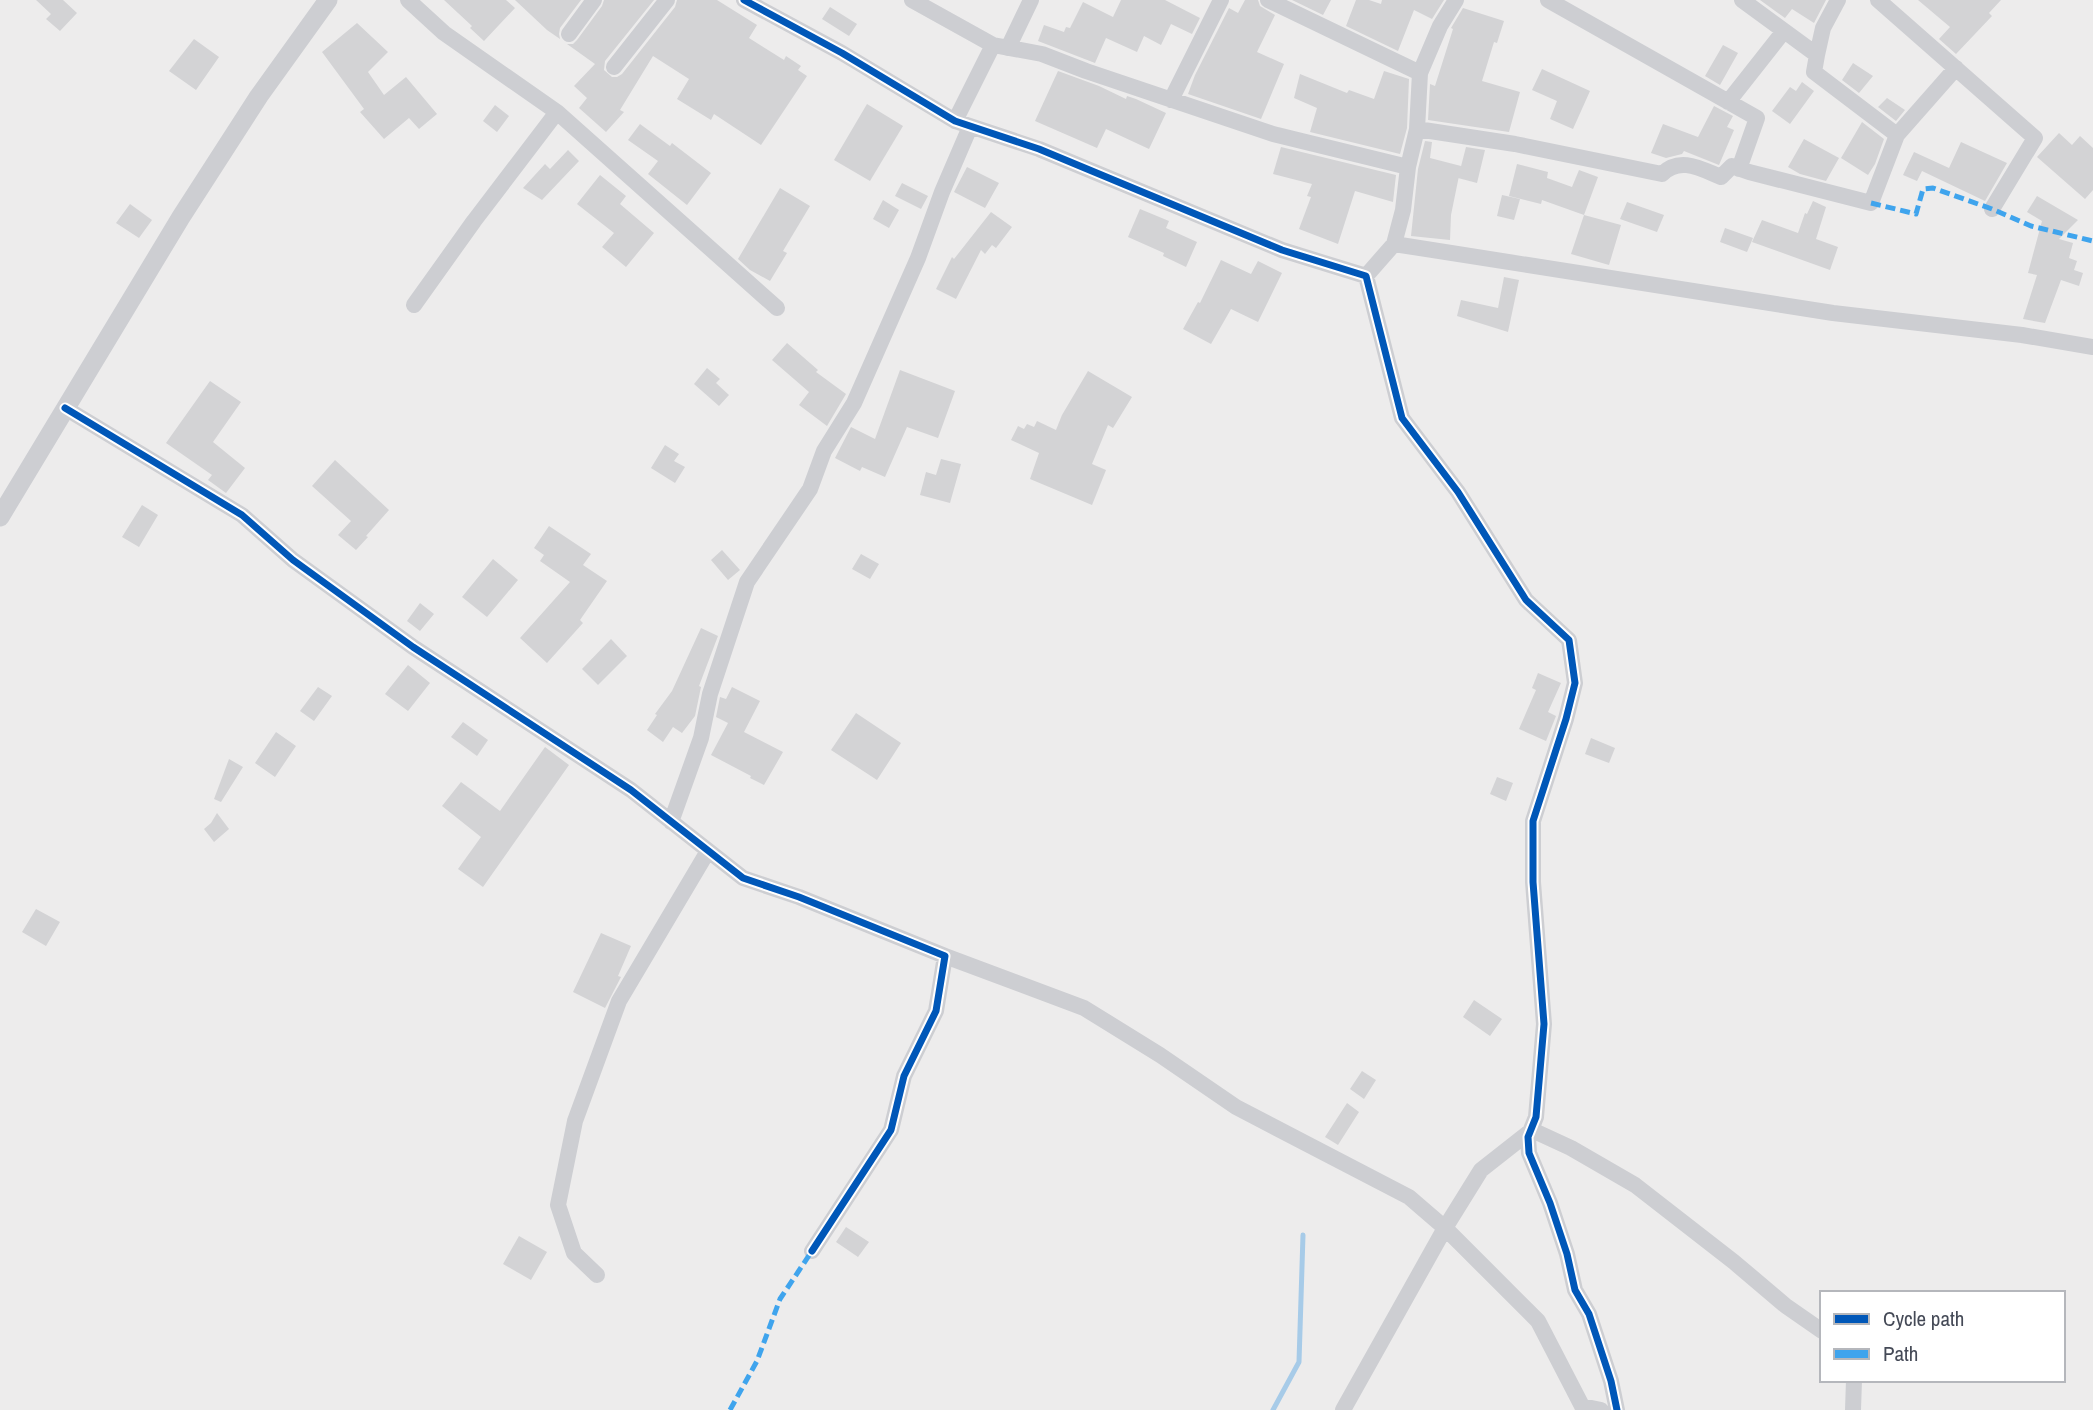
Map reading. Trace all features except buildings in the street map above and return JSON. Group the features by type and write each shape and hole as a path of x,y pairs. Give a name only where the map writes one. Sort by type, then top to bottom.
{"street":[{"path":"0,517 181,218 245,118 328,0"},
{"path":"408,0 444,33 557,112 777,307"},
{"path":"569,34 594,0"},
{"path":"614,67 667,0"},
{"path":"744,0 842,53 963,124 1039,149 1282,250 1366,276"},
{"path":"912,0 1000,47 1042,54 1273,135 1408,167"},
{"path":"671,822 701,738 710,694 747,582 810,489 824,451 854,403 918,258 963,124 1000,47 1031,0"},
{"path":"1171,100 1221,0"},
{"path":"1268,0 1420,74"},
{"path":"1366,276 1394,244 1403,210 1408,167 1417,129 1420,74 1440,26 1456,0"},
{"path":"1548,0 1757,118 1739,169"},
{"path":"1838,0 1823,28 1814,72 1897,135"},
{"path":"1878,0 2035,138 1992,209"},
{"path":"1747,2 1817,55"},
{"path":"1728,102 1784,31"},
{"path":"1417,129 1515,144 1662,174 1670,167 1691,164 1721,177 1732,166 1871,203 1897,135 1956,68"},
{"path":"414,305 557,112"},
{"path":"1394,244 1833,313 2022,335 2093,347"},
{"path":"1366,276 1402,418 1458,492 1526,600 1569,640 1575,683 1533,821 1533,882 1544,1024 1536,1118 1528,1137 1529,1153 1550,1203 1567,1254 1575,1290 1589,1314 1611,1381 1617,1410"},
{"path":"65,408 242,515 293,560 413,647 631,790 743,878 799,897 1084,1008 1236,1107 1409,1197 1445,1228 1538,1321 1582,1406 1601,1410"},
{"path":"597,1275 574,1253 558,1205 575,1121 619,1001 708,851"},
{"path":"812,1251 891,1130 904,1076 936,1011 945,956"},
{"path":"1343,1410 1445,1228 1481,1170 1532,1130"},
{"path":"1532,1130 1571,1148 1635,1185 1786,1306 1820,1330"},
{"path":"1853,1410 1854,1382"}],"waterway":[{"path":"1273,1410 1299,1362 1303,1235"}],"marked path":[{"path":"1871,203 1916,214 1923,189 1933,188 2031,226 2093,241"},
{"path":"730,1410 757,1361 780,1299 812,1251"}],"cycle path":[{"path":"744,0 842,53 955,121 1039,149 1282,250 1366,276 1402,418 1458,492 1526,600 1569,640 1575,683 1533,821 1533,882 1544,1024 1536,1117 1528,1137 1529,1153 1550,1203 1567,1254 1575,1290 1589,1314 1611,1381 1617,1410"},
{"path":"65,408 242,515 293,560 413,647 631,790 743,878 799,897 945,956 936,1011 904,1076 891,1130 812,1251"}]}
